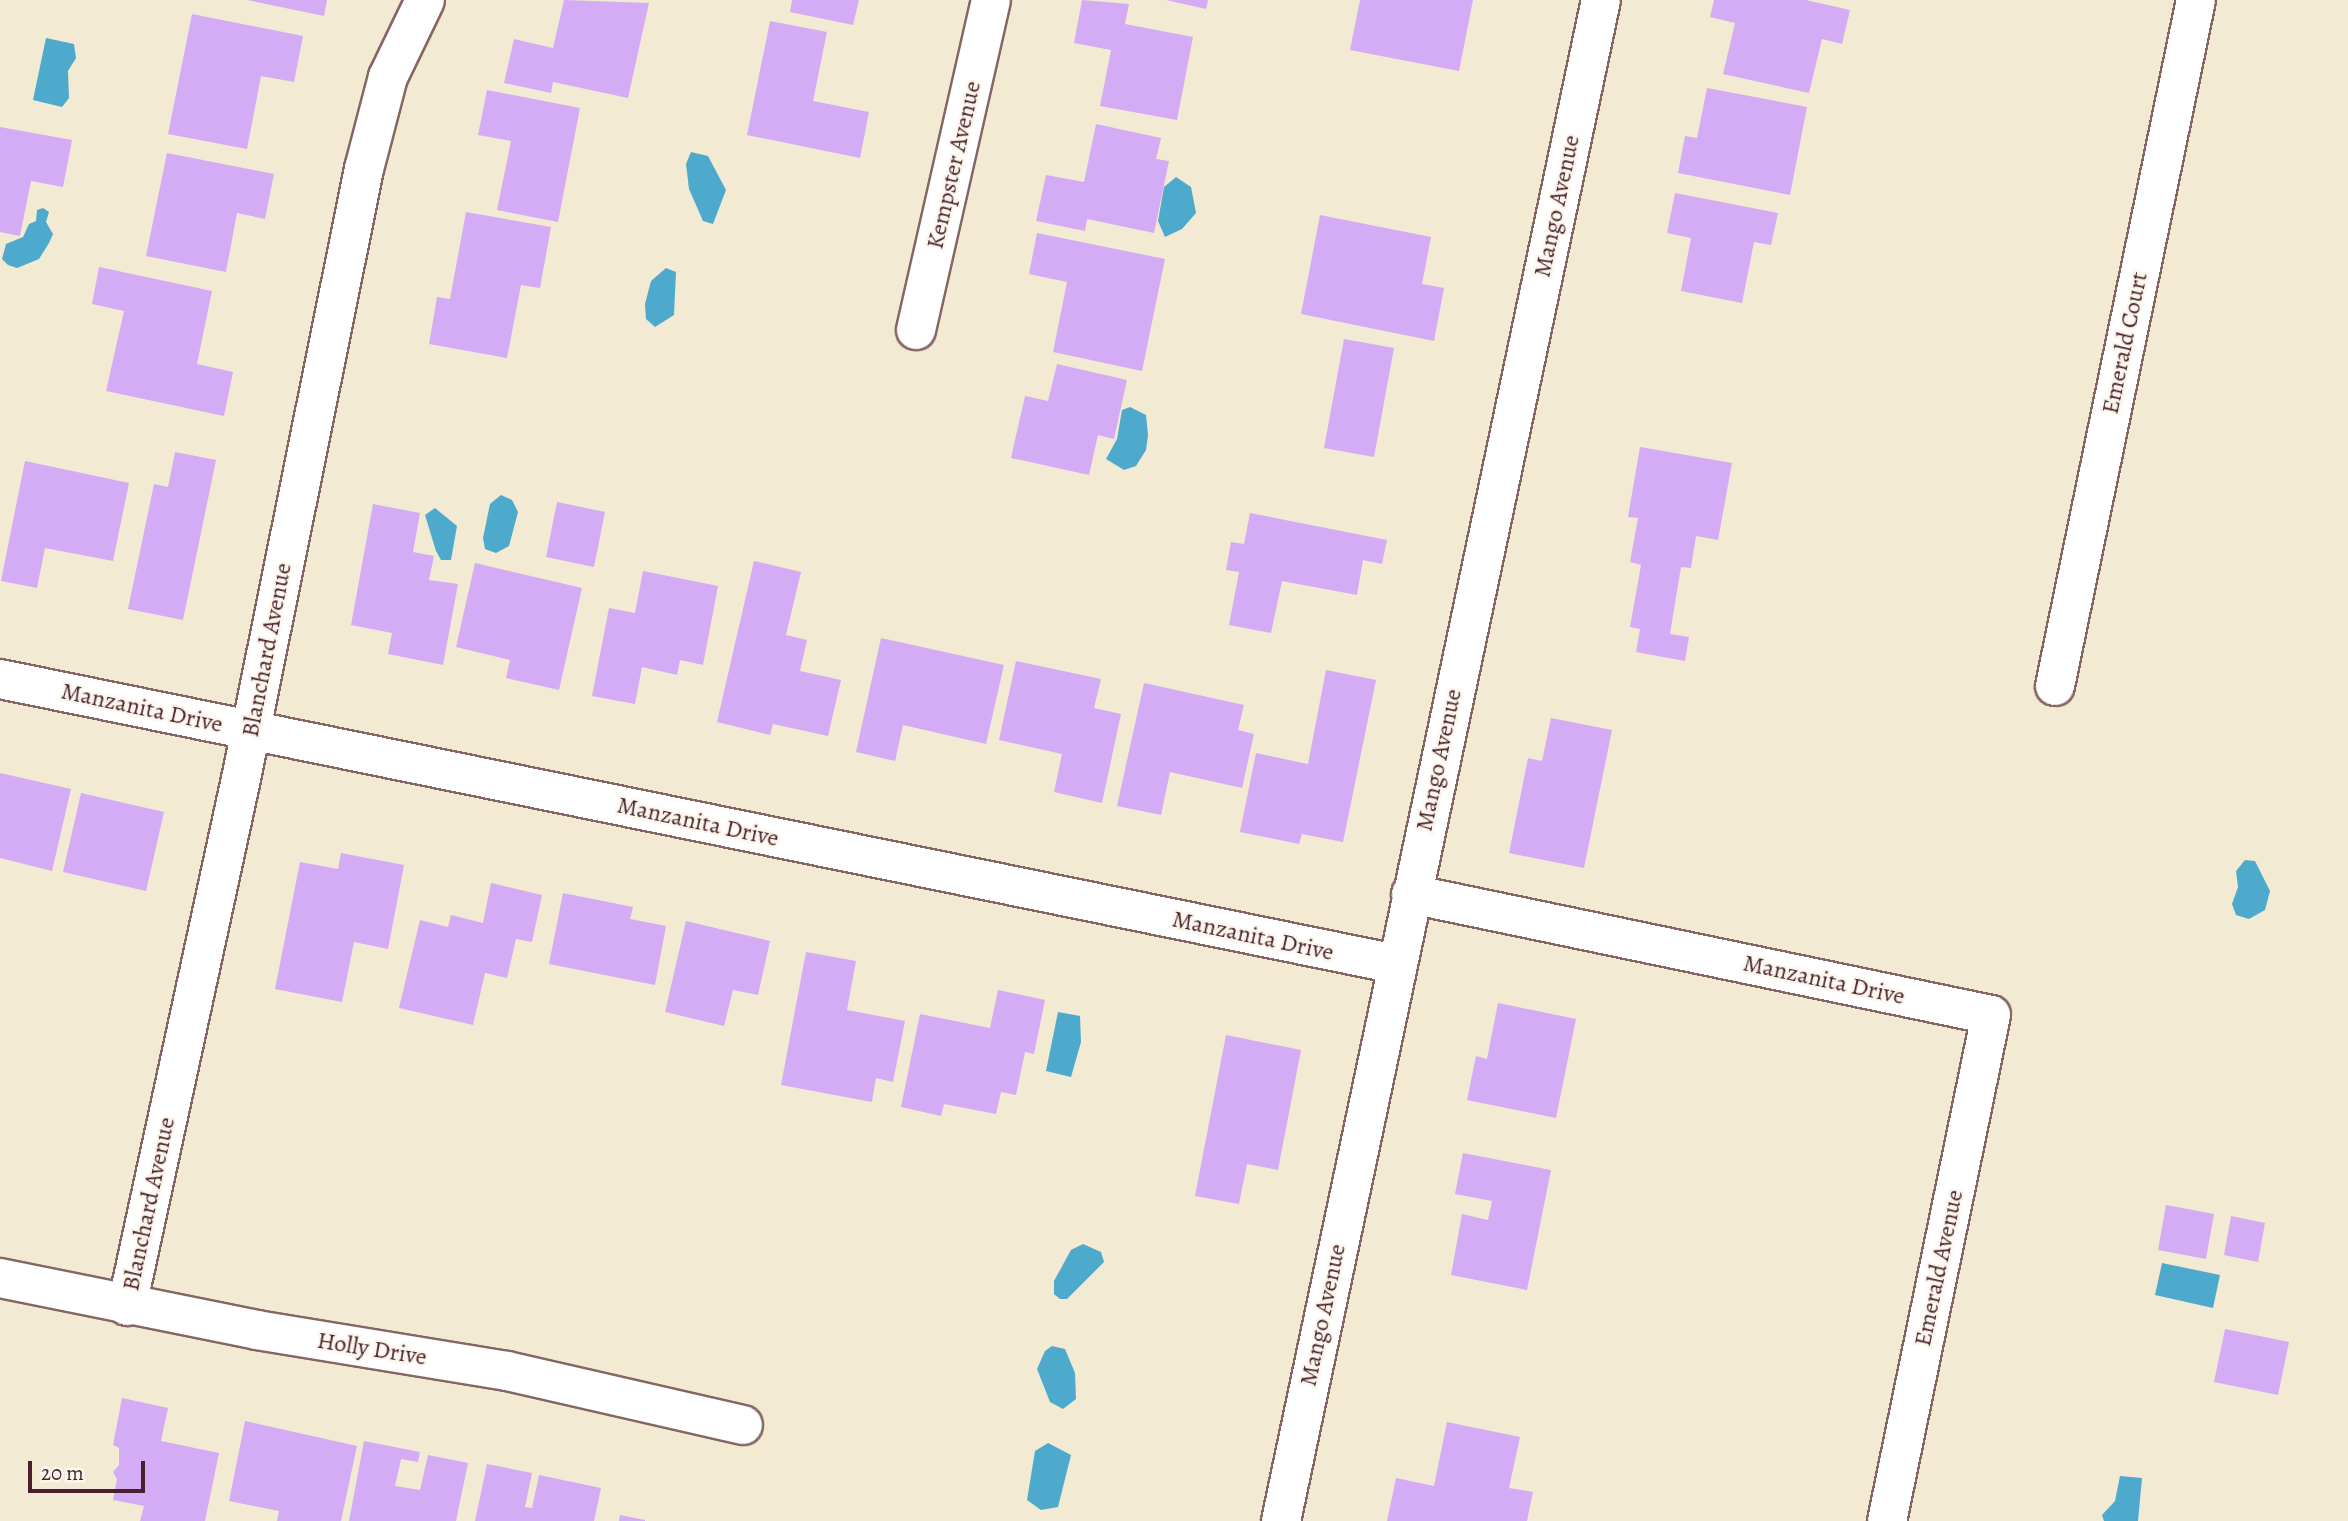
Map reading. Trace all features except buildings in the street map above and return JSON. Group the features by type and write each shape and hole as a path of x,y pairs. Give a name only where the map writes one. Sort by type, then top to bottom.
{"street":[{"name":"Blanchard Avenue","path":"127,1306 250,731 364,169 388,77 425,0"},
{"name":"Kempster Avenue","path":"916,330 991,0"},
{"name":"Mango Avenue","path":"1281,1521 1396,964 1601,0"},
{"name":"Emerald Court","path":"2055,686 2196,0"},
{"name":"Manzanita Drive","path":"0,679 1396,964"},
{"name":"Manzanita Drive","path":"1411,894 1991,1016"},
{"name":"Emerald Avenue","path":"1886,1521 1991,1016"},
{"name":"Holly Drive","path":"0,1278 127,1306 507,1371 743,1425"}],"water":[{"path":"46,38 74,44 76,58 68,71 69,98 62,107 33,100"},
{"path":"691,152 708,156 726,190 713,224 703,221 689,189 686,164"},
{"path":"1176,177 1191,187 1196,213 1182,229 1165,237 1158,221 1164,187"},
{"path":"43,208 49,212 46,222 53,234 49,243 39,259 17,268 8,265 2,259 6,244 23,237 29,224 36,221 37,210"},
{"path":"666,268 676,272 674,315 655,327 646,319 645,304 651,281"},
{"path":"1130,407 1146,415 1148,435 1146,450 1136,466 1124,470 1106,459 1117,439 1122,410"},
{"path":"501,495 512,500 518,512 509,546 496,553 485,549 483,538 490,504"},
{"path":"435,508 457,526 451,560 441,560 436,551 425,515"},
{"path":"2245,860 2255,861 2270,891 2265,910 2249,919 2236,915 2232,904 2238,887 2236,871"},
{"path":"1058,1012 1080,1016 1081,1042 1071,1077 1046,1071"},
{"path":"1083,1244 1101,1252 1104,1262 1067,1299 1060,1299 1054,1294 1054,1281 1071,1250"},
{"path":"2162,1263 2220,1275 2213,1308 2155,1295"},
{"path":"1052,1346 1065,1349 1075,1373 1076,1399 1063,1409 1050,1402 1037,1369 1045,1351"},
{"path":"1048,1443 1071,1455 1058,1507 1041,1510 1027,1500 1035,1451"},
{"path":"2120,1476 2142,1478 2138,1521 2104,1521 2102,1515 2115,1501"}]}
